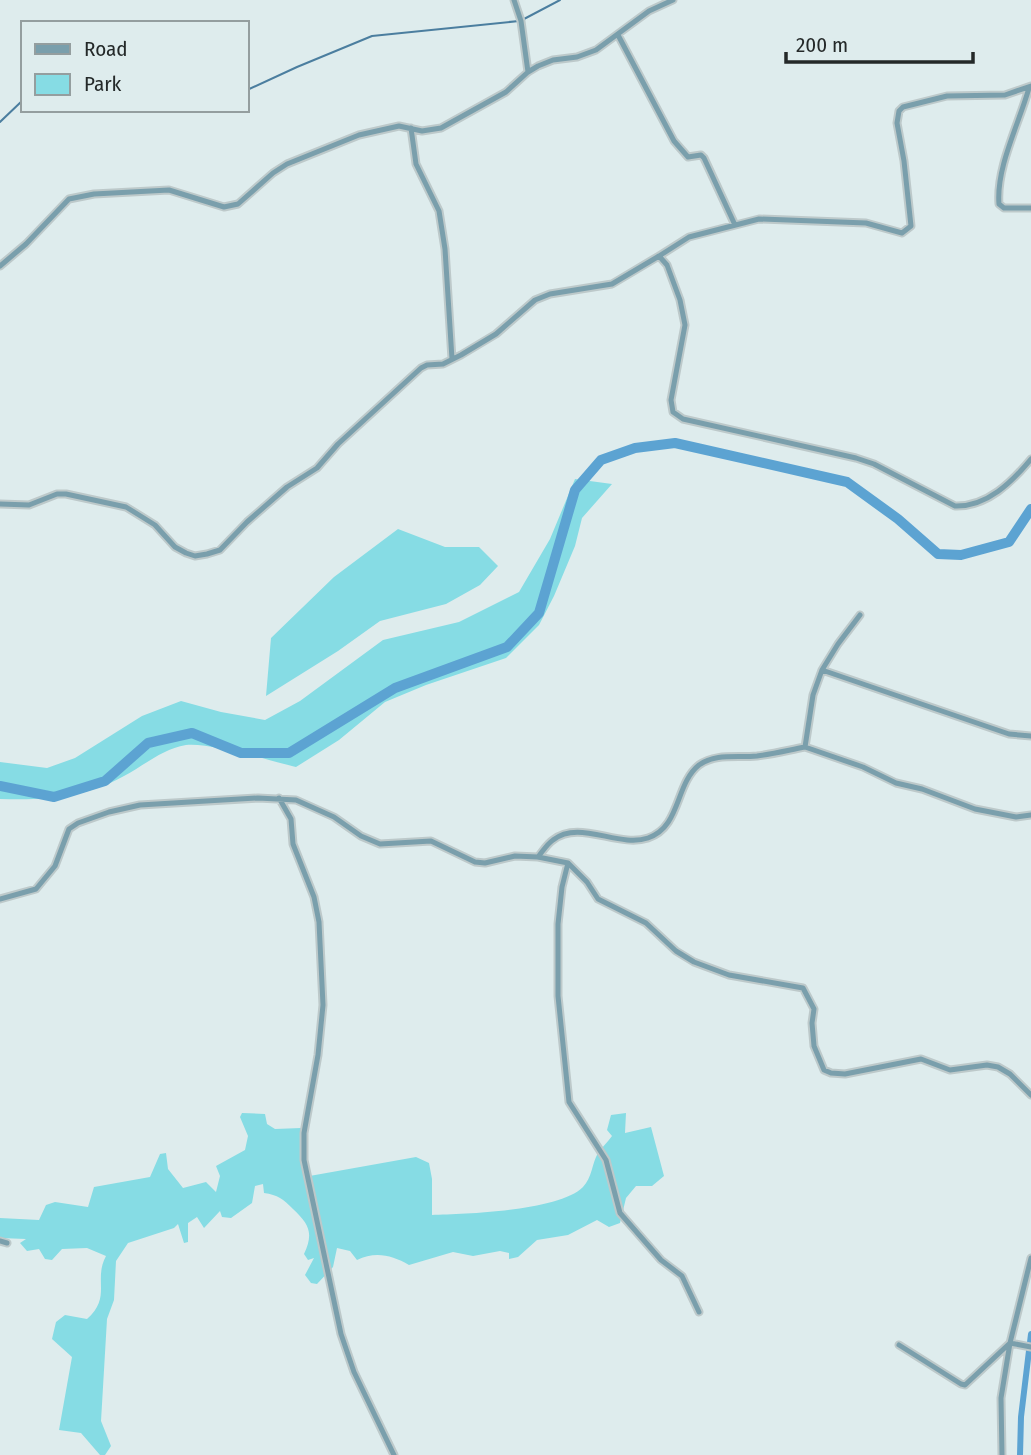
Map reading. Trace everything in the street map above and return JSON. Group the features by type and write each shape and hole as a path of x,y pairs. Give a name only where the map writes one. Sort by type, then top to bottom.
{"street":[{"path":"514,0 521,20 528,72"},
{"path":"0,266 26,244 69,199 94,194 169,190 224,207 232,206 287,164 359,135 399,126 431,131 447,125 506,92 528,72 553,60 587,54 649,11 673,0"},
{"path":"618,35 674,141 688,157 701,155 704,158 735,225"},
{"path":"0,504 29,505 66,494 127,507 155,525 175,547 186,553 195,556 220,550 287,487 317,468 338,444 421,368 443,364 496,334 535,300 550,294 612,284 689,237 759,219 866,223 902,233 911,226 897,123 899,111 903,107 947,96 1005,95 1030,87"},
{"path":"1030,87 1013,131 998,188 999,204 1004,208 1031,208"},
{"path":"411,128 416,164 439,211 445,249 452,359"},
{"path":"659,256 667,265 684,314 684,334 671,400 673,412 682,419 856,458 883,468 955,506 967,506 986,499 1015,476 1031,458"},
{"path":"804,747 813,695 822,670 860,615"},
{"path":"822,670 1009,734 1031,736"},
{"path":"538,857 554,839 573,832 633,840 648,838 664,827 677,807 685,783 697,767 712,758 757,756 804,747 863,767 896,783 922,789 975,809 1016,817 1031,816"},
{"path":"279,798 291,819 293,844 314,897 319,922 323,1004 318,1055 304,1133 304,1160 341,1334 354,1372 394,1455"},
{"path":"0,900 36,889 55,866 69,829 78,822 140,805 279,798 296,800 334,817 361,836 380,844 431,841 475,862 485,863 515,856 568,863 587,882 598,899 646,923 676,951 694,962 729,975 803,988 814,1009 814,1046 824,1070 831,1073 845,1074 921,1059 950,1070 987,1065 999,1067 1010,1074 1031,1095"},
{"path":"568,863 558,924 558,996 569,1102 606,1160 620,1213 661,1260 682,1276 698,1311"},
{"path":"1002,1455 1001,1398 1031,1258"},
{"path":"899,1345 965,1385 1013,1343"},
{"path":"1013,1343 1031,1348"}],"green space":[{"path":"575,479 612,484 582,518 575,546 539,625 506,658 385,702 339,740 296,767 224,749 186,745 161,754 108,784 78,794 33,799 0,799 0,762 47,768 75,758 142,716 181,701 265,720 300,701 383,640 459,622 519,592 550,539"},
{"path":"398,529 445,547 479,547 498,566 480,585 446,604 380,621 266,696 271,638 334,577"},
{"path":"242,1113 265,1114 267,1124 275,1129 301,1128 304,1177 416,1157 429,1163 432,1215 511,1210 571,1195 586,1183 598,1153 612,1136 607,1130 611,1115 626,1113 625,1133 651,1127 664,1176 652,1186 636,1186 626,1198 620,1223 609,1227 597,1220 568,1235 537,1240 518,1257 509,1259 509,1253 500,1251 473,1256 453,1252 409,1265 383,1255 357,1260 350,1251 337,1248 333,1267 317,1284 311,1283 305,1275 314,1258 308,1260 304,1254 309,1240 306,1224 283,1200 264,1193 263,1184 255,1186 252,1203 231,1218 222,1217 220,1211 204,1228 197,1217 188,1223 188,1242 184,1243 178,1224 174,1228 128,1243 116,1261 114,1300 107,1319 101,1421 111,1446 105,1455 100,1455 81,1433 59,1430 72,1357 52,1339 56,1322 65,1315 87,1319 94,1311 101,1296 102,1265 106,1256 87,1248 62,1249 52,1260 45,1259 39,1249 27,1251 20,1243 26,1239 0,1238 0,1218 39,1220 46,1205 55,1202 88,1207 94,1187 150,1177 160,1154 166,1153 168,1169 183,1188 206,1182 216,1192 220,1176 216,1166 245,1150 248,1136 240,1117"}],"waterway":[{"path":"524,19 560,0"},
{"path":"248,90 372,36 519,21"},
{"path":"0,122 21,102"},
{"path":"0,786 54,797 105,781 148,743 192,733 241,753 289,753 395,688 507,647 539,613 575,490 601,460 635,448 675,443 847,482 898,519 938,554 961,555 1009,542 1031,509"},
{"path":"1020,1455 1021,1417 1031,1334"}]}
